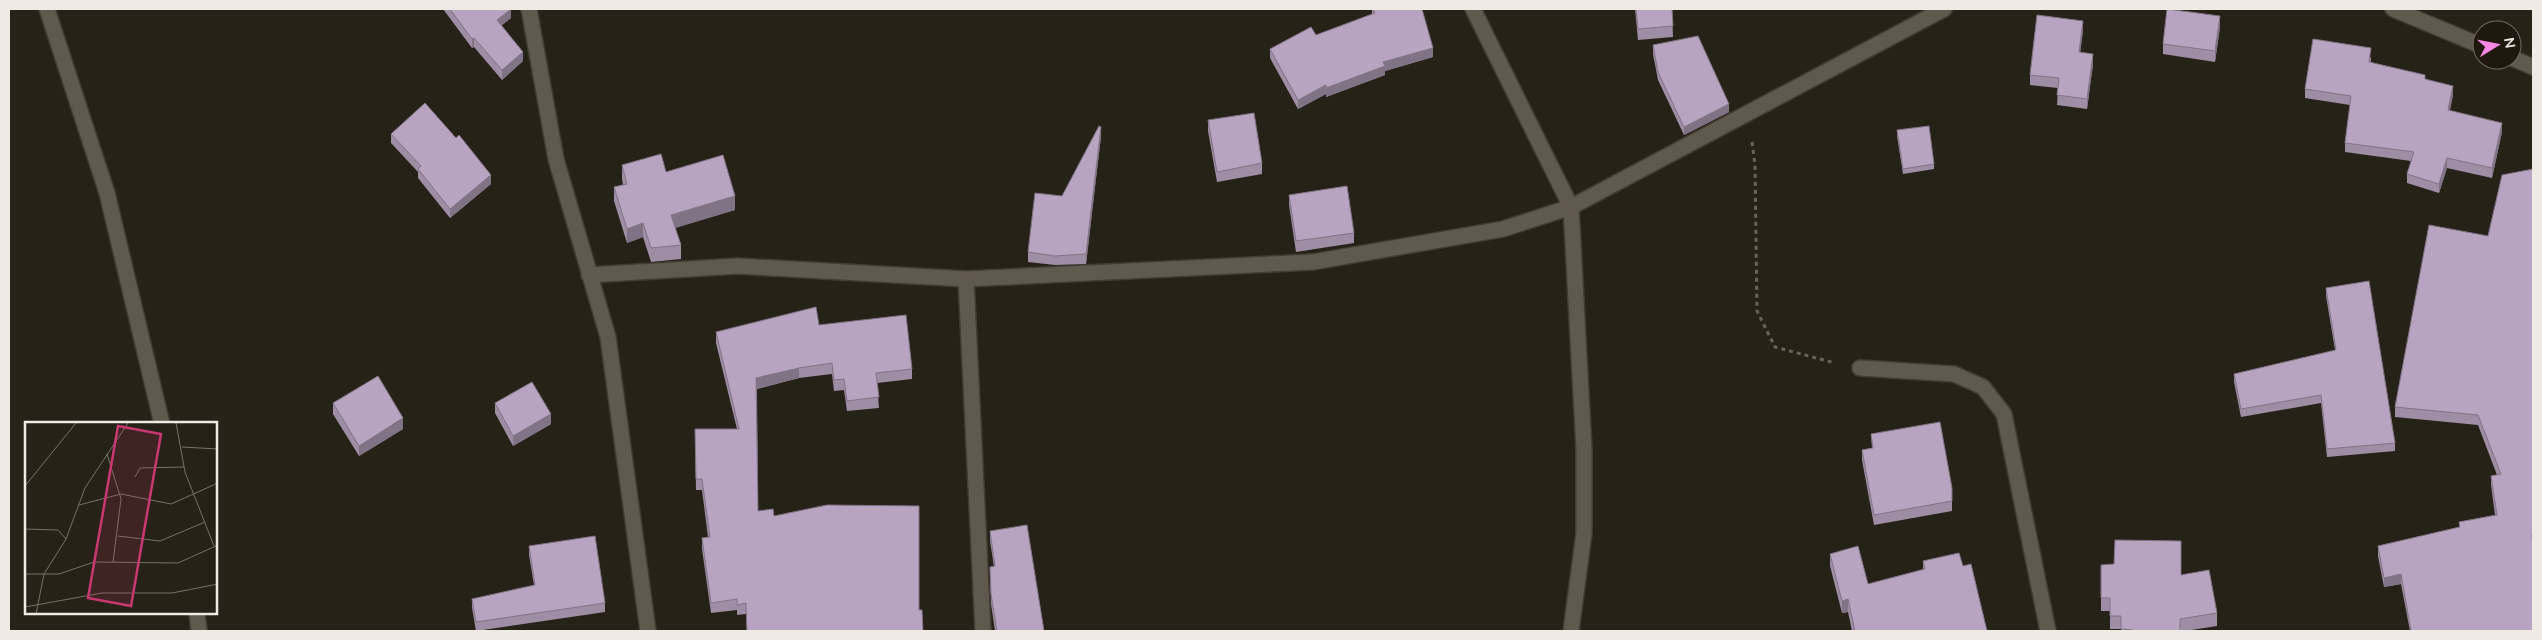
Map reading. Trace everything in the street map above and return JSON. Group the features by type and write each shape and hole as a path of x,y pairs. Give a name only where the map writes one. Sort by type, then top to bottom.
{"street":[{"path":"47,9 107,193 162,422"},
{"path":"529,9 556,160 608,337 648,631"},
{"path":"1473,9 1572,207 1584,459 1584,533 1571,631"},
{"path":"589,275 738,266 966,279 1313,262 1503,229 1572,207 1944,9"},
{"path":"2393,9 2472,42"},
{"path":"966,279 984,631"},
{"path":"1860,368 1954,374 1982,387 2004,414 2048,631"},
{"path":"197,615 199,631"}],"path":[{"path":"1748,112 1755,165 1757,311 1775,346 1814,358 1860,368"}],"building":[{"path":"450,9 511,9 497,20 523,52 502,70 474,38 472,39"},
{"path":"1373,9 1422,9 1433,48 1383,62 1385,66 1326,88 1326,85 1298,100 1270,49 1311,27 1316,35 1375,13"},
{"path":"1636,9 1672,9 1673,26 1638,29"},
{"path":"2167,9 2220,16 2215,51 2163,44"},
{"path":"2037,15 2083,21 2079,52 2093,54 2087,99 2057,95 2059,78 2030,75"},
{"path":"1698,36 1729,104 1684,127 1658,72 1653,45"},
{"path":"2313,39 2371,48 2369,62 2425,75 2425,79 2453,86 2448,110 2502,123 2492,168 2447,158 2439,184 2407,174 2414,152 2345,143 2351,96 2305,89"},
{"path":"425,103 456,138 459,135 491,175 450,209 418,169 421,166 391,134"},
{"path":"1254,113 1262,163 1217,172 1208,120"},
{"path":"1099,126 1101,127 1086,254 1055,256 1028,252 1035,193 1062,196"},
{"path":"1929,126 1934,164 1903,169 1897,130"},
{"path":"661,154 666,172 723,155 735,196 671,215 681,245 651,248 643,223 627,229 614,187 627,184 622,165"},
{"path":"2533,169 2533,631 2411,631 2401,574 2384,578 2378,546 2460,527 2459,522 2497,515 2491,476 2501,474 2478,415 2395,407 2429,225 2488,236 2502,175"},
{"path":"1347,186 1354,233 1296,241 1289,195"},
{"path":"2369,281 2395,443 2327,449 2321,395 2241,409 2234,374 2336,350 2326,288"},
{"path":"816,307 819,325 906,315 912,369 876,373 879,397 847,401 844,379 834,380 832,363 756,378 758,511 773,509 774,516 827,505 919,506 919,610 922,610 923,631 747,631 746,603 737,605 737,599 711,603 702,538 710,537 702,479 696,479 695,429 739,429 716,332"},
{"path":"378,376 403,418 359,446 333,403"},
{"path":"532,382 551,414 513,436 495,403"},
{"path":"1940,422 1952,488 1952,501 1874,515 1862,450 1873,448 1871,434"},
{"path":"1027,525 1044,631 997,631 991,594 990,567 995,566 990,531"},
{"path":"595,536 605,603 476,622 472,599 535,585 529,546"},
{"path":"2115,540 2181,541 2181,575 2209,570 2217,613 2180,619 2180,631 2133,631 2121,629 2121,616 2110,616 2110,598 2101,598 2101,565 2114,564"},
{"path":"1858,546 1868,584 1925,569 1923,561 1959,553 1963,566 1971,564 1987,631 1855,631 1848,599 1842,601 1830,554"}]}
